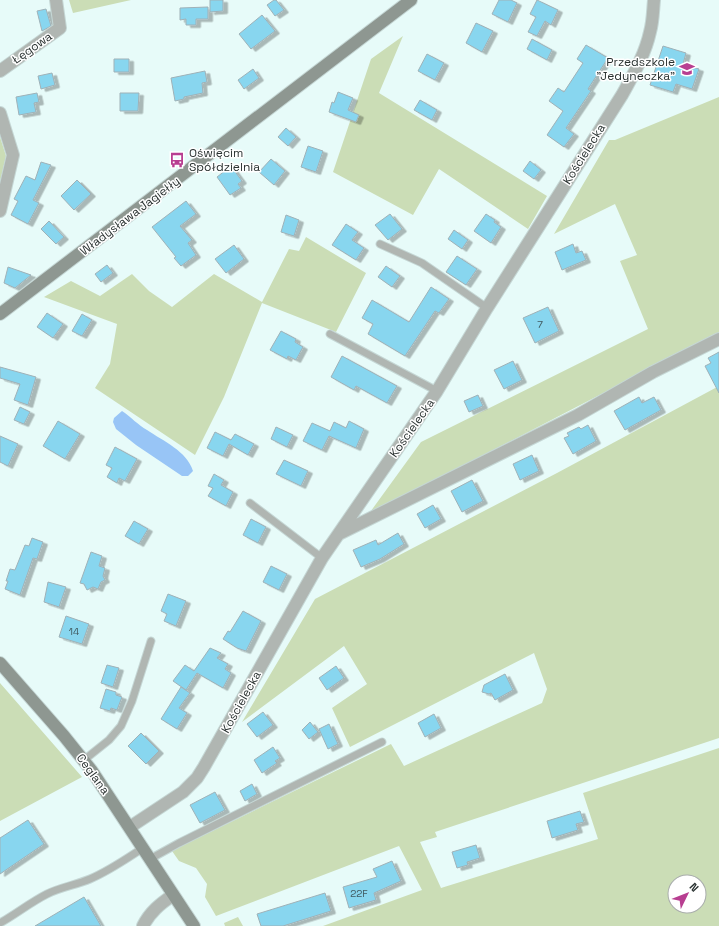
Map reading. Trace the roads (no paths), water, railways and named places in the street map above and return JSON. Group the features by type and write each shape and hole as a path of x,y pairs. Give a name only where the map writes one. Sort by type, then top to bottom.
{"street":[{"name":"Łęgowa","path":"0,71 60,28 56,0"},
{"name":"Władysława Jagiełły","path":"0,314 411,0"},
{"name":"Kościelecka","path":"130,828 183,792 190,786 204,767 322,558 437,391 487,308 622,95 638,65 651,30 654,0"},
{"path":"0,113 13,155 0,211"},
{"path":"338,534 578,415 653,372 719,339"},
{"name":"Ceglana","path":"0,663 52,721 84,760 194,926"},
{"path":"143,926 155,908 173,895"}],"lane":[{"path":"380,244 422,263 487,308"},
{"path":"330,334 437,391"},
{"path":"250,503 322,558"},
{"path":"84,760 109,740 120,726 132,701 150,641"},
{"path":"150,859 179,842 382,742"},
{"path":"0,923 46,895 68,885 90,879 116,866 143,848"}],"water":[{"path":"122,411 141,426 180,452 186,458 193,471 188,476 182,476 136,445 116,429 113,422 114,418"}],"place":[{"name":"Przedszkole \"Jedyneczka\"","path":"687,69"},
{"name":"Oświęcim Spółdzielnia","path":"177,160"}]}
